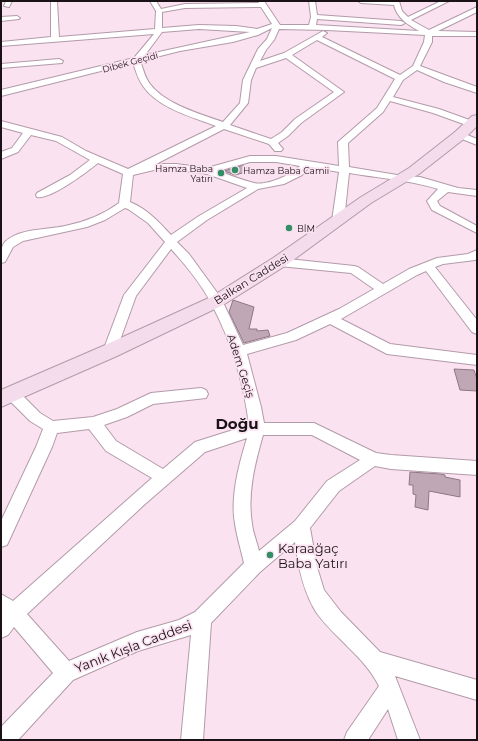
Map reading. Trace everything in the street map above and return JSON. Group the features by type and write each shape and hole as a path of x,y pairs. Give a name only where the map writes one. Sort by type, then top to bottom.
{"main road":[{"name":"Balkan Caddesi","path":"7,397 110,352 217,301 279,262 366,200 403,179 470,126"}],"street":[{"path":"54,1 55,40"},
{"path":"153,1 159,11 159,31 148,48 136,61 147,86 164,101 186,111 272,142 278,149 276,159"},
{"path":"312,1 314,17 312,27"},
{"path":"361,1 397,2 399,12 408,22 429,33"},
{"path":"314,17 408,22 446,1"},
{"path":"159,11 185,6 262,3 277,27 312,27 476,34"},
{"path":"429,33 477,9"},
{"path":"1,19 17,18"},
{"path":"128,173 155,161 225,125 244,103 247,80 252,66 258,59 262,49 270,40 277,25"},
{"name":"Dibek Geçidi","path":"1,93 180,49 251,35 267,27 277,25"},
{"path":"1,44 221,27 258,31"},
{"path":"252,66 287,55 332,28"},
{"path":"338,221 344,169 343,142 380,110 400,78 416,67 428,42 429,33"},
{"path":"316,37 400,78"},
{"path":"272,142 285,134 298,121 340,92 287,55"},
{"path":"1,66 59,61"},
{"path":"416,67 447,80 477,90"},
{"path":"388,98 436,111 470,126 477,142"},
{"path":"1,124 59,139 128,173 154,167 176,167 207,171 255,187"},
{"path":"1,156 15,150 29,131"},
{"path":"41,195 74,177 97,159"},
{"path":"207,171 250,159 276,159 306,165 322,165 403,179 420,180 446,188 477,193"},
{"path":"110,352 130,295 171,241 202,218 255,187 280,182 298,173 306,165"},
{"path":"1,259 9,245 25,236 80,225 113,213 124,204 128,173"},
{"path":"446,188 432,201 436,208 477,230"},
{"name":"Adem Geçiş","path":"124,204 152,221 171,241 217,301 238,351 254,407 257,429 247,464 243,492 243,523 254,566"},
{"path":"238,351 291,338 413,272 441,261 471,257 477,254"},
{"path":"279,262 354,270 382,289"},
{"path":"428,266 477,329"},
{"path":"330,318 387,349 477,360"},
{"path":"7,397 51,427 93,423 122,413 151,399 201,394"},
{"path":"93,423 111,446 164,477"},
{"path":"1,539 44,447 51,427"},
{"path":"1,628 8,608 200,447 257,429 314,429 373,459 391,462 477,468"},
{"name":"Yanık Kışla Caddesi","path":"1,738 8,735 66,673 137,642 182,629 202,619 254,566 301,526 332,486 373,459"},
{"path":"301,526 314,588 323,605 374,660 390,688 409,740"},
{"path":"8,608 66,673"},
{"path":"192,740 202,619"},
{"path":"374,660 477,690"},
{"path":"355,740 390,688"}],"building":[{"path":"243,165 250,171 235,175 224,171"},
{"path":"233,300 254,307 249,329 257,329 257,331 268,330 270,336 244,343 229,312"},
{"path":"454,369 474,370 477,379 477,391 460,390"},
{"path":"410,472 440,474 445,475 445,477 460,480 460,497 429,491 428,510 415,507 416,495 413,494 413,485 409,485"}],"place":[{"name":"Hamza Baba Camii","path":"235,170"},
{"name":"Hamza Baba Yatırı","path":"221,173"},
{"name":"BİM","path":"289,228"},
{"name":"Karaağaç Baba Yatırı","path":"270,555"}],"district":[{"name":"Doğu","path":"237,423"}]}
